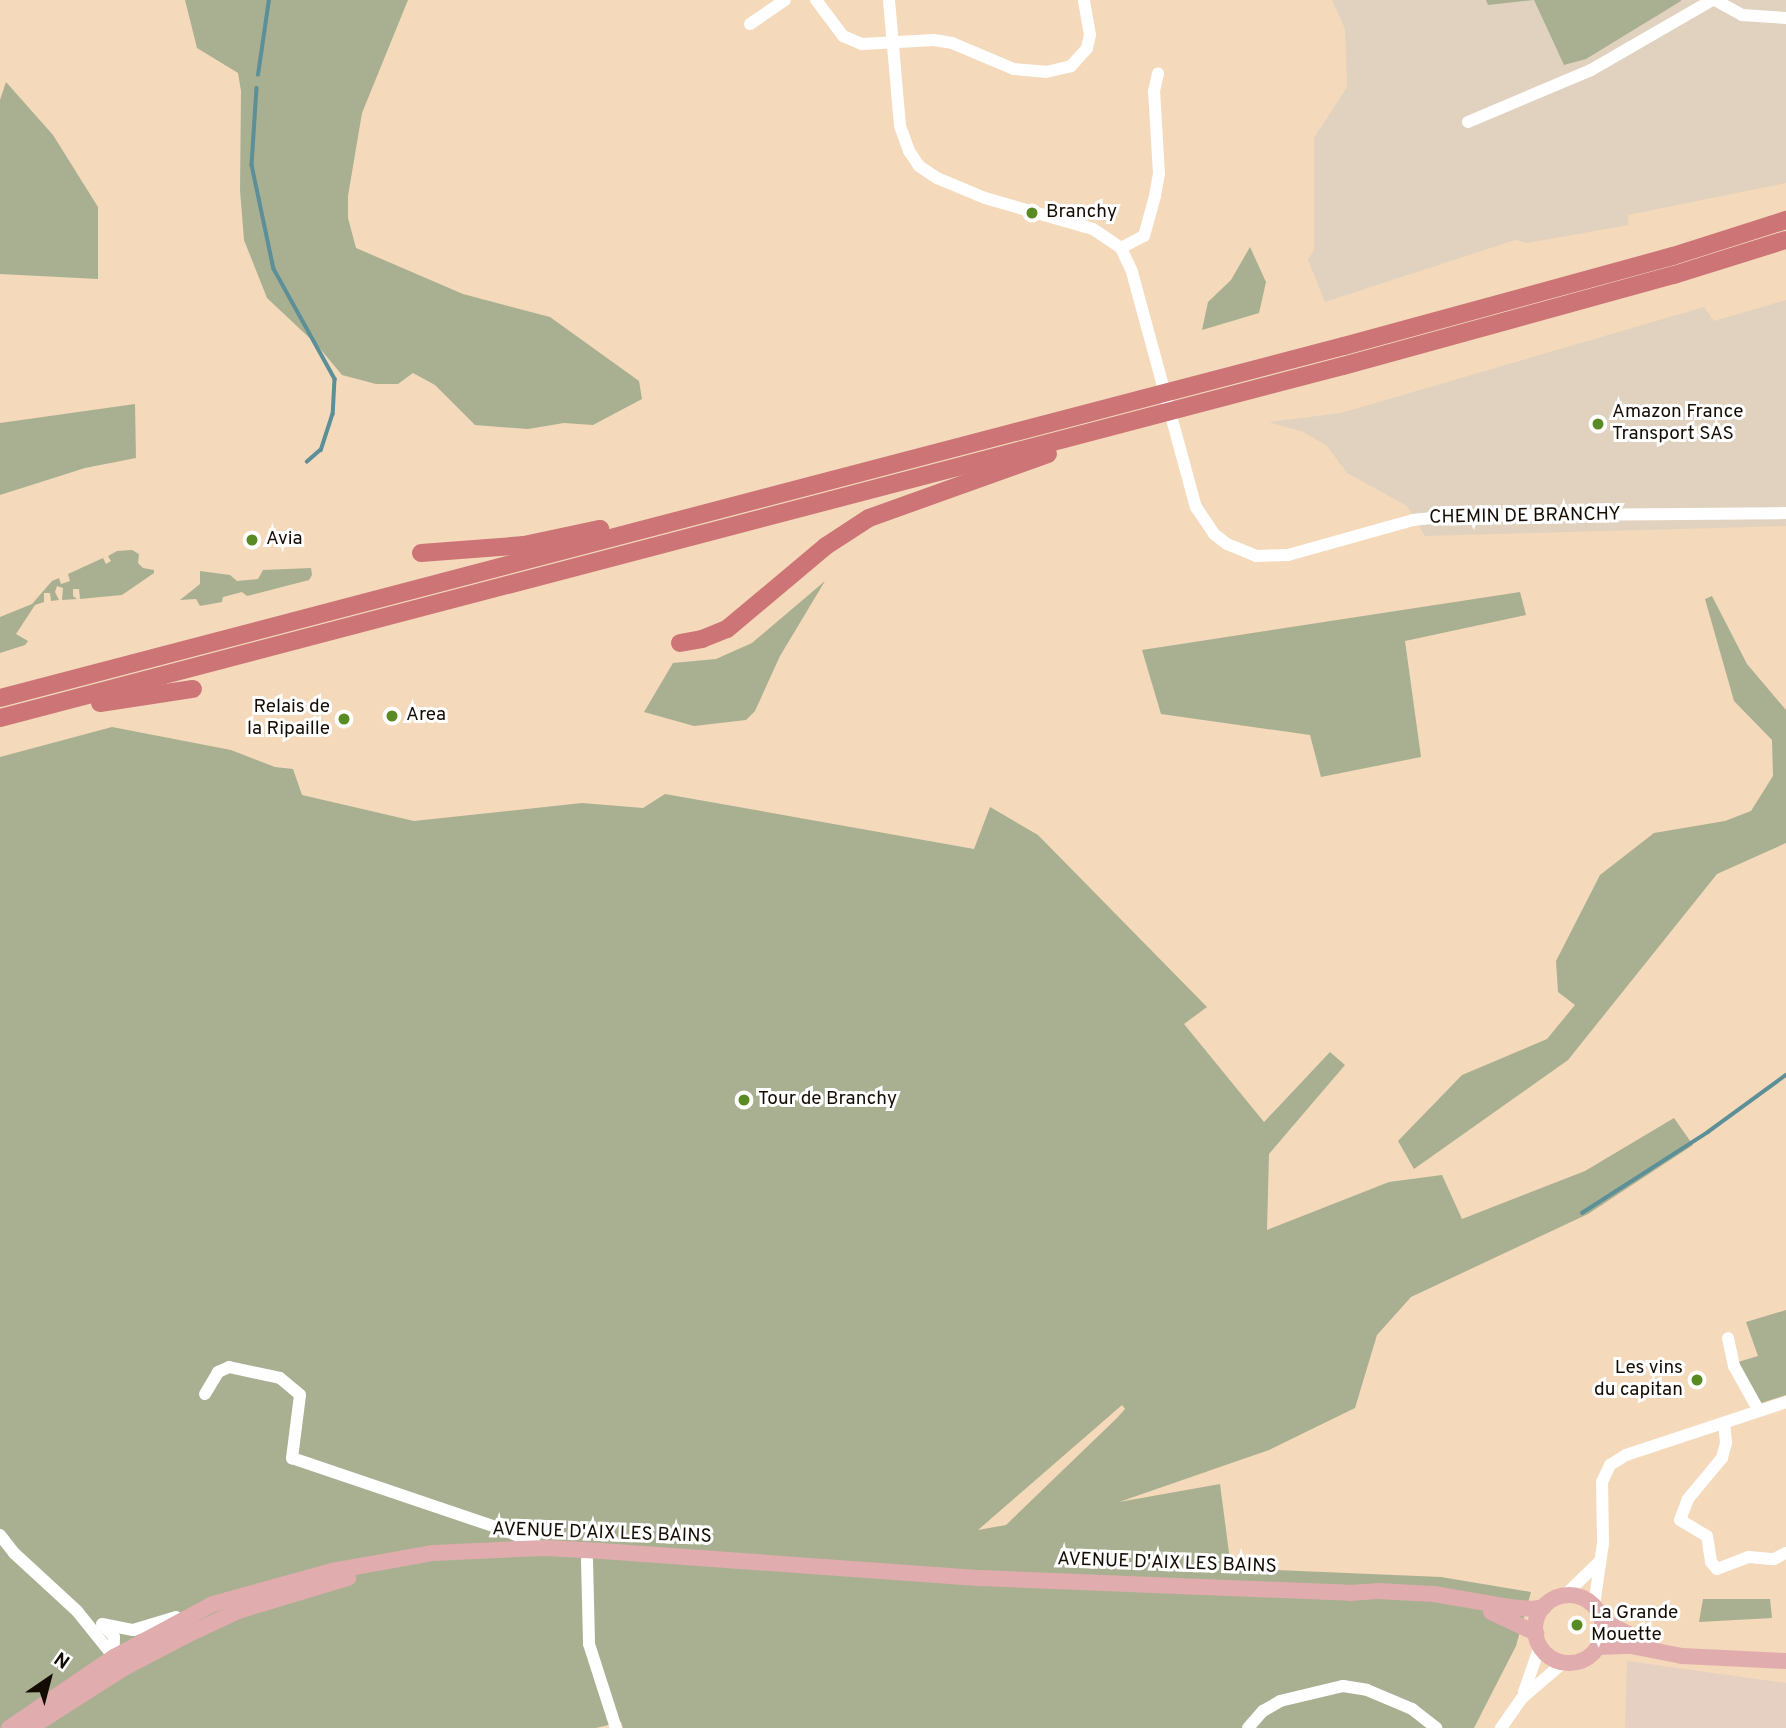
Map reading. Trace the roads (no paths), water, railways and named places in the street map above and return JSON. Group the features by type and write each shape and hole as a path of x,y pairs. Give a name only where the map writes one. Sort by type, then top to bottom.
{"highway":[{"path":"0,698 1371,339 1673,256 1786,220"},
{"path":"0,721 1186,407 1674,275 1786,240"},
{"path":"680,643 702,639 727,629 826,546 869,518 1186,407"},
{"path":"421,553 524,545 857,474"},
{"path":"0,721 148,694 193,689"}],"main road":[{"name":"AVENUE D'AIX LES BAINS","path":"9,1728 114,1657 213,1604 332,1571 433,1553 545,1548 981,1578 1434,1594 1509,1607 1544,1607"},
{"name":"AVENUE D'AIX LES BAINS","path":"30,1728 124,1668 238,1611 342,1579 444,1562 541,1558 814,1567"},
{"name":"AVENUE D'AIX LES BAINS","path":"1350,1593 1377,1600 1475,1607 1510,1618 1538,1640"},
{"path":"1565,1595 1586,1599 1594,1605 1603,1621 1603,1636 1598,1647 1586,1658 1564,1662 1550,1657 1538,1640 1537,1619 1544,1607 1553,1599 1565,1595"},
{"path":"114,1657 133,1657 204,1622 238,1611"},
{"path":"1603,1621 1642,1638 1741,1657"},
{"path":"1598,1647 1631,1646 1682,1656 1786,1661"}],"street":[{"path":"750,24 785,0"},
{"path":"816,0 843,36 851,41 862,44 934,40 952,43 1014,69 1059,71 1078,62 1087,48 1090,35 1084,0"},
{"path":"889,0 900,126 909,151 919,166 937,178 985,198 1093,229 1121,248 1144,236 1155,196 1158,174 1154,91 1158,73"},
{"path":"1468,122 1591,70 1714,0 1742,15 1786,18"},
{"name":"CHEMIN DE BRANCHY","path":"1121,248 1132,272 1196,507 1204,521 1227,544 1256,556 1288,555 1413,520 1451,516 1786,513"},
{"path":"1728,1338 1734,1367 1759,1412"},
{"path":"205,1394 218,1372 229,1367 280,1378 300,1395 292,1458 505,1530 545,1548"},
{"path":"1594,1605 1603,1544 1602,1482 1610,1465 1626,1455 1786,1402"},
{"path":"1724,1423 1726,1443 1722,1458 1688,1499 1680,1520 1707,1536 1711,1562 1717,1569 1723,1569 1749,1557 1774,1559 1786,1553"},
{"path":"0,1535 14,1553 78,1611 114,1657"},
{"path":"587,1560 589,1644 616,1728"},
{"path":"1565,1595 1600,1562"},
{"path":"78,1611 103,1625 119,1629 146,1628 213,1604"},
{"path":"30,1728 50,1710 108,1671 114,1657 114,1637 103,1625"},
{"path":"1522,1698 1538,1640"},
{"path":"1501,1728 1522,1698 1564,1662"},
{"path":"1248,1728 1274,1704 1291,1697 1343,1686 1367,1690 1412,1709 1436,1728"}],"waterway":[{"path":"258,75 269,0"},
{"path":"257,88 252,165 274,269 335,379 333,414 321,450 307,462"},
{"path":"1582,1213 1708,1132 1786,1075"}],"place":[{"name":"Branchy","path":"1032,213"},
{"name":"Amazon France Transport SAS","path":"1598,424"},
{"name":"Avia","path":"252,540"},
{"name":"Area","path":"392,716"},
{"name":"Relais de la Ripaille","path":"344,719"},
{"name":"Tour de Branchy","path":"744,1100"},
{"name":"Les vins du capitan","path":"1697,1380"},
{"name":"La Grande Mouette","path":"1577,1625"}]}
